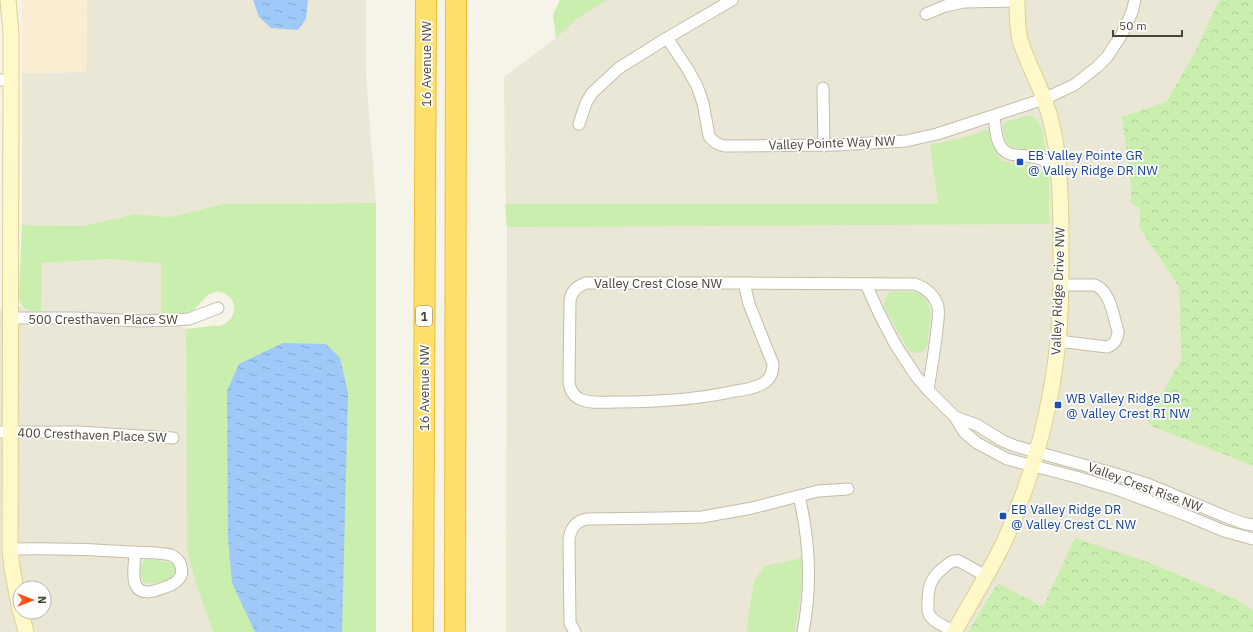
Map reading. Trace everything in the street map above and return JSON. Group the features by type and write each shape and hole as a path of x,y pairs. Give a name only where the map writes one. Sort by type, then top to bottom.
{"highway":[{"name":"16 Avenue NW","path":"423,632 426,0"},
{"path":"454,632 456,0"}],"street":[{"path":"8,0 11,33 6,80 5,214 10,318 5,432 10,549 14,580"},
{"path":"579,124 586,103 592,93 619,68 647,49 732,0"},
{"path":"926,14 945,6 964,2 1017,0"},
{"name":"Valley Ridge Drive NW","path":"954,632 986,576 1013,521 1035,459 1050,400 1058,341 1061,285 1061,209 1055,141 1044,99 1025,54 1020,38 1017,0"},
{"name":"Valley Pointe Way NW","path":"667,38 694,80 702,103 707,132 711,140 716,144 726,146 824,146 906,141 938,134 994,116 1044,99 1074,85 1107,57 1122,34 1136,0"},
{"path":"823,88 824,146"},
{"path":"994,116 1001,147 1011,154 1034,157 1058,166"},
{"name":"Valley Crest Close NW","path":"744,283 749,304 773,364 772,374 760,385 717,396 679,400 587,402 581,400 573,394 569,382 570,301 572,294 578,286 586,283 744,283 915,284 925,289 933,297 938,308 935,346 928,390"},
{"path":"866,284 895,344 916,376 928,390 955,417 977,425 1035,459"},
{"path":"1058,341 1107,348 1113,344 1118,334 1107,296 1100,288 1095,285 1061,285"},
{"name":"500 Cresthaven Place SW","path":"10,318 74,318 141,321 175,320 189,319 218,308"},
{"name":"400 Cresthaven Place SW","path":"5,432 78,432 174,438"},
{"name":"Valley Crest Rise NW","path":"1035,459 1116,474 1150,485 1224,516 1253,525"},
{"name":"Valley Crest Rise NW","path":"1035,459 1076,477 1119,490 1224,531 1253,539"},
{"path":"575,632 570,623 569,539 571,529 578,521 587,518 702,517 752,508 818,491 848,489"},
{"path":"799,496 807,537 809,576 807,609 803,632"},
{"path":"10,549 80,549 135,552 172,556 180,562 182,569 180,577 173,585 159,590 148,593 140,590 134,580 135,552"},
{"path":"954,632 933,619 929,614 928,594 931,582 937,573 949,563 954,561 959,561 986,576"},
{"path":"23,620 26,632"}],"shaded area":[{"path":"21,0 87,0 86,72 22,73"},
{"path":"87,0 366,0 366,76 376,203 222,204 170,217 135,214 83,226 22,225 22,73 86,72"},
{"path":"607,0 1219,0 1195,52 1166,102 1121,118 1127,145 1131,184 1131,204 1140,208 1139,227 1179,287 1181,360 1147,420 1151,426 1253,466 1253,610 1234,598 1043,608 995,587 968,632 506,632 507,227 504,77 556,38 577,19"},
{"path":"110,259 162,264 161,315 186,329 187,501 213,632 0,632 0,309 21,306 25,310 31,311 41,263"}],"green space":[{"path":"560,0 607,0 577,19 556,38 553,15"},
{"path":"1219,0 1253,0 1253,466 1151,426 1147,420 1181,360 1179,287 1139,227 1140,208 1131,204 1128,160 1121,117 1166,102 1195,52"},
{"path":"1029,115 1034,117 1040,125 1046,152 1011,147 1005,141 1003,126 1006,122"},
{"path":"989,129 993,146 1002,161 1027,164 1038,168 1049,177 1049,224 507,227 505,204 938,204 930,145 962,138"},
{"path":"376,203 376,632 213,632 196,584 187,549 186,329 220,326 224,324 232,317 234,312 233,302 226,294 215,292 208,295 192,311 181,314 161,315 161,264 110,259 42,263 41,311 27,310 22,306 19,299 22,225 83,226 135,214 170,217 222,204"},
{"path":"891,291 918,292 928,305 930,316 928,342 924,350 916,353 909,351 884,307 885,298"},
{"path":"1075,538 1145,561 1234,598 1253,610 1253,632 968,632 995,587 999,584 1043,607"},
{"path":"802,558 801,595 794,632 746,632 754,581 765,566"},
{"path":"148,559 172,563 175,568 174,575 167,580 158,582 149,583 143,581 141,566"}],"water":[{"path":"253,0 308,0 306,19 298,30 271,28 259,17"},
{"path":"283,343 326,344 340,358 348,393 342,632 255,632 232,583 228,538 227,391 239,364"}],"place":[{"name":"EB Valley Pointe GR @ Valley Ridge DR NW","path":"1020,162"},
{"name":"WB Valley Ridge DR @ Valley Crest RI NW","path":"1058,405"},
{"name":"EB Valley Ridge DR @ Valley Crest CL NW","path":"1003,516"}]}
